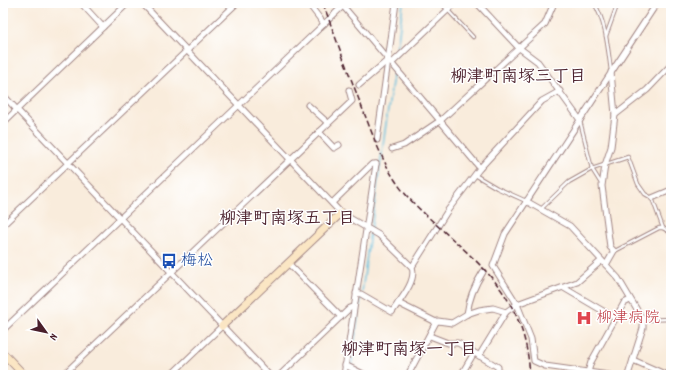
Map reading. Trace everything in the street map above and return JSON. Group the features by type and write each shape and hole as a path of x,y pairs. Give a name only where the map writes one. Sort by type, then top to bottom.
{"street":[{"path":"81,3 103,27"},
{"path":"3,123 128,3"},
{"path":"142,3 341,213 379,235 412,266 414,272 412,280 392,312 361,294 356,293"},
{"path":"3,225 237,3"},
{"path":"308,3 324,24"},
{"path":"377,140 390,62 396,3"},
{"path":"359,85 390,62 455,3"},
{"path":"477,3 518,46 538,62 580,120"},
{"path":"392,149 404,145 441,120 518,46 544,24 554,3"},
{"path":"609,375 546,366 534,361 531,339 517,304 493,266 505,234 657,3"},
{"path":"3,330 344,5 480,168"},
{"path":"615,115 647,90 671,65"},
{"path":"606,265 614,251 610,247 602,186 605,165 611,147 615,115 611,72"},
{"path":"63,375 352,101 348,90"},
{"path":"412,266 448,210 480,168 542,101 560,91"},
{"path":"3,95 269,375"},
{"path":"308,105 328,123"},
{"path":"319,132 334,148 339,145"},
{"path":"332,203 372,164 376,164 353,307 344,375"},
{"path":"652,198 671,190"},
{"path":"526,201 570,226 600,261 606,265 618,278 643,320 643,328 628,375"},
{"path":"171,375 341,213"},
{"path":"462,375 506,312 517,304 577,282 600,261"},
{"path":"288,263 340,317"},
{"path":"467,314 468,301 474,286 483,272"},
{"path":"564,288 615,318"},
{"path":"588,372 590,362 615,318 624,303 630,300"},
{"path":"398,303 436,322 452,323 467,314 479,310 493,308 506,312"},
{"path":"280,375 340,317 353,307"},
{"path":"408,375 430,336 436,322"},
{"path":"430,336 448,343 458,343 498,367 498,375"},
{"path":"3,353 24,375"},
{"path":"633,360 658,373 667,375 671,368"},
{"path":"345,365 366,375"}],"lane":[{"path":"441,3 473,37"},
{"path":"594,3 598,8 606,36 611,72"},
{"path":"606,36 618,3"},
{"path":"580,120 592,169 598,182 602,186"},
{"path":"541,210 569,182 592,169 628,157 638,184 645,194 652,198 663,228 671,233"},
{"path":"475,175 491,185 526,201"},
{"path":"614,251 659,228 663,228"},
{"path":"643,320 671,319"}],"waterway":[{"path":"396,56 403,3"},
{"path":"371,229 394,68"},
{"path":"362,292 370,232"},
{"path":"350,375 361,296"}],"railway":[{"path":"323,3 372,134 390,171 410,200 475,260 490,275 502,291 513,309 521,328 527,350 530,375"}],"place":[{"name":"梅松","path":"169,261"},
{"name":"柳津病院","path":"584,318"}],"district":[{"name":"柳津町南塚三丁目","path":"518,78"},
{"name":"柳津町南塚五丁目","path":"287,220"},
{"name":"柳津町南塚一丁目","path":"409,351"}]}
